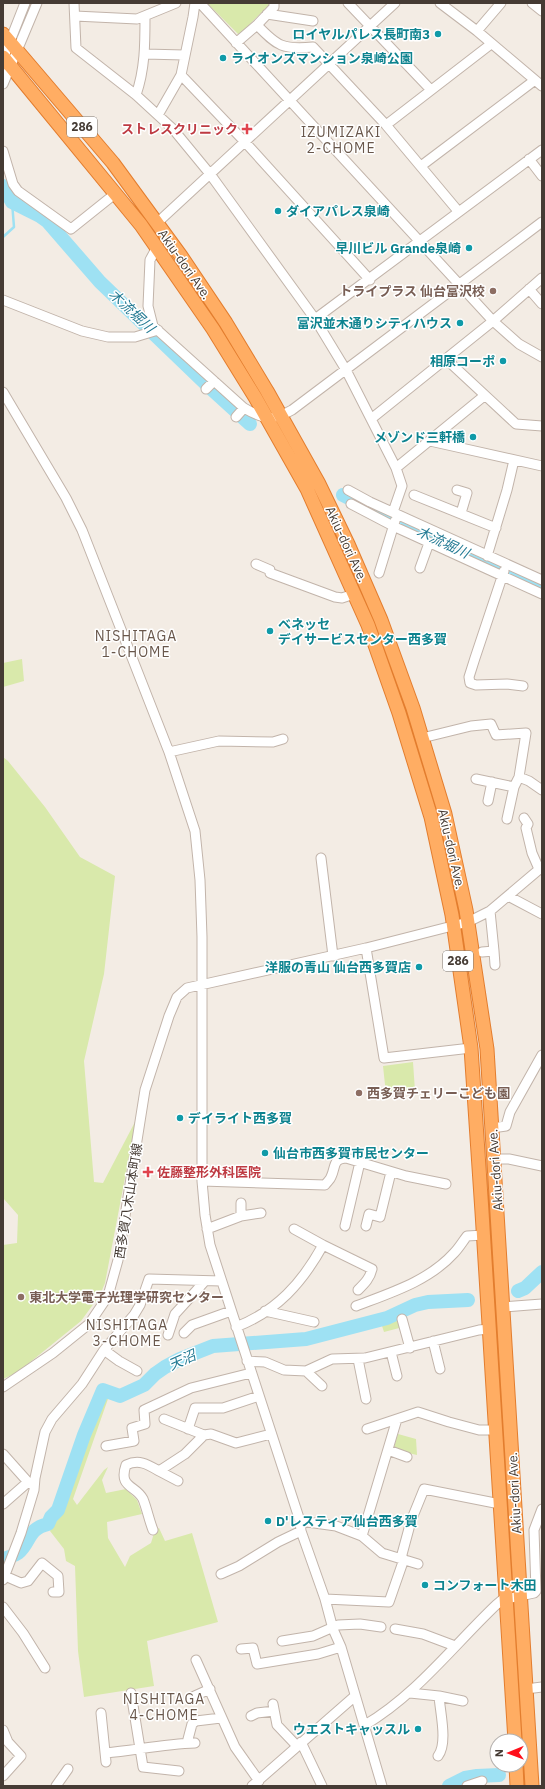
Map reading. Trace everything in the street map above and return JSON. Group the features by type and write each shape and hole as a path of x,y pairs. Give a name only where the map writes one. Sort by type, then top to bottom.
{"highway":[{"name":"Akiu-dori Ave.","path":"10,42 113,163 157,223 226,323 282,416 319,484 381,620 411,700 445,814 468,922 479,953 494,1159 532,1786"},
{"name":"Akiu-dori Ave.","path":"5,60 116,193 157,248 213,329 268,419 308,489 368,625 400,713 431,817 454,925 471,1048 514,1733"},
{"path":"517,1773 518,1786"}],"street":[{"path":"3,84 5,60 10,42 25,3"},
{"path":"10,42 37,3"},
{"path":"74,3 76,48 136,95 173,129 210,174 315,319 346,370 396,468 402,486 395,519 380,573"},
{"path":"75,16 137,19 176,3"},
{"path":"158,115 181,75 195,3"},
{"path":"200,3 493,321 518,344 542,357"},
{"path":"236,43 257,25 274,7 274,3"},
{"path":"348,3 369,27 431,90"},
{"path":"157,223 395,3"},
{"path":"440,3 477,31 542,86"},
{"path":"477,31 501,3"},
{"path":"532,3 542,11"},
{"path":"267,14 313,21"},
{"path":"136,95 142,78 145,54 145,17"},
{"path":"257,25 274,43 294,49 313,47 386,125 458,211"},
{"path":"386,125 491,44"},
{"path":"145,54 184,55"},
{"path":"181,75 245,142 370,280"},
{"path":"421,166 535,80"},
{"path":"315,319 370,280 458,211 542,150"},
{"path":"3,151 13,184 18,191 71,229 116,193"},
{"path":"529,159 542,176"},
{"path":"157,248 150,260 148,306 153,326 156,331 210,385 240,412 268,419 282,416 346,370 458,283 542,222"},
{"path":"371,420 493,321 542,278"},
{"path":"529,289 542,304"},
{"path":"3,300 82,331 108,337 125,338 156,331"},
{"path":"446,360 516,424 542,426"},
{"path":"3,392 66,498 82,530 191,815 196,839 201,902 202,1181 207,1229 221,1281 300,1521 333,1629 341,1647 382,1783"},
{"path":"396,468 484,396"},
{"path":"430,441 542,466"},
{"path":"487,556 514,460"},
{"path":"348,490 370,502 429,542 504,570 542,580"},
{"path":"457,490 467,493 461,513"},
{"path":"414,495 496,528"},
{"path":"351,504 395,519 487,556 504,570 542,594"},
{"path":"420,568 429,542"},
{"path":"256,564 270,570 270,573 335,597 342,598 354,594"},
{"path":"504,570 469,677 470,683 476,685 507,684 523,686"},
{"path":"422,738 470,726 491,724 496,735 526,733 519,777 514,787 506,819"},
{"path":"168,752 219,741 273,742 283,739"},
{"path":"519,777 529,781 542,790"},
{"path":"476,779 514,787"},
{"path":"488,801 492,782"},
{"path":"524,818 528,824 526,828 532,853 541,868"},
{"path":"321,858 333,956"},
{"name":"西多賀八木山本町線","path":"3,1387 53,1353 89,1324 108,1296 118,1260 145,1090 160,1040 177,997 187,988 333,956 468,922 490,911 541,868"},
{"path":"508,896 542,914"},
{"path":"490,911 495,965"},
{"path":"366,948 384,1058 471,1048"},
{"path":"479,953 494,951"},
{"path":"492,1128 506,1126 510,1112 538,1071 542,1055"},
{"path":"202,1181 325,1185 331,1178 336,1162 339,1159 346,1158 391,1172 446,1184"},
{"path":"494,1159 509,1159 542,1166"},
{"path":"345,1226 360,1162"},
{"path":"366,1226 369,1214 380,1217 391,1172"},
{"path":"241,1203 242,1216"},
{"path":"207,1229 242,1216 261,1213"},
{"path":"294,1229 372,1269 371,1275 358,1290"},
{"path":"356,1306 401,1289 422,1278 454,1253 467,1236 484,1235"},
{"path":"236,1327 256,1318 297,1285 323,1245"},
{"path":"3,1504 31,1483 45,1432 52,1419 82,1384 104,1350 134,1315 140,1305 149,1279 221,1281"},
{"path":"168,1335 176,1314 200,1289 205,1281"},
{"path":"503,1307 542,1304"},
{"path":"184,1333 192,1325 231,1311"},
{"path":"265,1311 314,1322"},
{"path":"402,1319 410,1348"},
{"path":"248,1361 265,1362 284,1370 306,1371 332,1359 358,1359 410,1348 479,1330 489,1329"},
{"path":"433,1341 440,1369"},
{"path":"104,1350 119,1361 137,1371"},
{"path":"391,1352 397,1376"},
{"path":"358,1359 366,1398"},
{"path":"306,1371 322,1386"},
{"path":"106,1446 134,1441 132,1428 145,1424 144,1410 192,1388 251,1373"},
{"path":"188,1429 195,1408 224,1408 259,1396"},
{"path":"367,1429 418,1412 479,1430 495,1430"},
{"path":"164,1418 204,1435 211,1434 236,1443 271,1434"},
{"path":"362,1536 397,1419"},
{"path":"159,1471 185,1454 204,1435"},
{"path":"388,1450 407,1457"},
{"path":"3,1454 31,1483 34,1490 12,1559 4,1578 21,1583 28,1581 42,1564 58,1576 59,1592 53,1592"},
{"path":"153,1530 142,1497 127,1485 125,1481 124,1471 126,1465 133,1462 140,1462 178,1481"},
{"path":"325,1599 389,1602 411,1520 424,1489 500,1504"},
{"path":"365,1725 385,1713 410,1693 496,1605 506,1599 534,1593 536,1591 538,1555 534,1530 542,1509"},
{"path":"300,1521 336,1526 362,1536 382,1553 418,1564"},
{"path":"221,1574 238,1566 272,1545 302,1531"},
{"path":"3,1607 23,1633 45,1668"},
{"path":"282,1641 296,1642 333,1629 338,1625 360,1624 381,1627"},
{"path":"396,1629 423,1634 455,1646"},
{"path":"241,1649 253,1648 257,1664 318,1654 341,1647"},
{"path":"196,1660 235,1747 256,1784 299,1744 355,1696"},
{"path":"526,1689 542,1687"},
{"path":"190,1698 210,1689"},
{"path":"131,1693 143,1767 179,1771"},
{"path":"410,1693 439,1696 463,1701"},
{"path":"438,1756 441,1752 443,1742 439,1696"},
{"path":"252,1716 257,1713 276,1710 277,1725 299,1744 322,1786"},
{"path":"101,1713 106,1757 163,1745 192,1743 192,1724 196,1721 221,1718"},
{"path":"3,1730 8,1742 21,1756 3,1776"},
{"path":"56,1786 68,1769"},
{"path":"467,1786 482,1781"}],"green space":[{"path":"207,3 271,3 239,35"},
{"path":"22,659 24,681 3,687 3,663"},
{"path":"3,757 8,761 45,807 80,857 115,876 104,974 84,1061 94,1182 103,1183 136,1120 105,1283 100,1295 81,1321 18,1372 3,1379 3,1245 17,1243 18,1215 3,1198"},
{"path":"413,1062 415,1091 386,1094 383,1066"},
{"path":"400,1318 403,1327 384,1332 381,1323"},
{"path":"104,1393 109,1396 73,1499 77,1505 104,1470 108,1467 102,1480 106,1493 126,1489 137,1500 142,1514 107,1522 108,1538 125,1567 130,1556 151,1543 155,1530 159,1528 165,1541 192,1533 218,1622 147,1641 154,1686 84,1697 78,1651 75,1566 66,1561 64,1549 50,1531"},
{"path":"398,1434 416,1439 417,1455 395,1450 394,1447"}],"waterway":[{"name":"木流堀川","path":"3,186 12,202 47,221 100,282 250,424"},
{"path":"3,237 14,227 12,202"},
{"name":"木流堀川","path":"343,495 392,520 542,588"},
{"name":"天沼","path":"518,1291 525,1288 542,1272"},
{"name":"天沼","path":"3,1560 18,1553 33,1532 41,1526 48,1524 51,1517 58,1510 84,1435 103,1390 120,1396 144,1385 165,1367 180,1359 213,1346 306,1339 387,1318 415,1305 428,1302 468,1300"},
{"path":"449,1786 465,1778 499,1775"}],"place":[{"name":"ロイヤルパレス長町南3","path":"438,34"},
{"name":"ライオンズマンション泉崎公園","path":"223,58"},
{"name":"ストレスクリニック","path":"247,129"},
{"name":"ダイアパレス泉崎","path":"278,211"},
{"name":"早川ビル Grande泉崎","path":"469,248"},
{"name":"トライプラス 仙台富沢校","path":"493,291"},
{"name":"富沢並木通りシティハウス","path":"460,323"},
{"name":"相原コーポ","path":"503,361"},
{"name":"メゾンド三軒橋","path":"473,437"},
{"name":"ベネッセ デイサービスセンター西多賀","path":"270,631"},
{"name":"洋服の青山 仙台西多賀店","path":"419,967"},
{"name":"西多賀チェリーこども園","path":"359,1093"},
{"name":"デイライト西多賀","path":"180,1118"},
{"name":"仙台市西多賀市民センター","path":"265,1153"},
{"name":"佐藤整形外科医院","path":"148,1172"},
{"name":"東北大学電子光理学研究センター","path":"21,1297"},
{"name":"D'レスティア仙台西多賀","path":"268,1521"},
{"name":"コンフォート木田","path":"425,1585"},
{"name":"ウエストキャッスル","path":"418,1729"}],"district":[{"name":"IZUMIZAKI 2-CHOME","path":"341,140"},
{"name":"NISHITAGA 1-CHOME","path":"136,644"},
{"name":"NISHITAGA 3-CHOME","path":"127,1334"},
{"name":"NISHITAGA 4-CHOME","path":"164,1708"}]}
